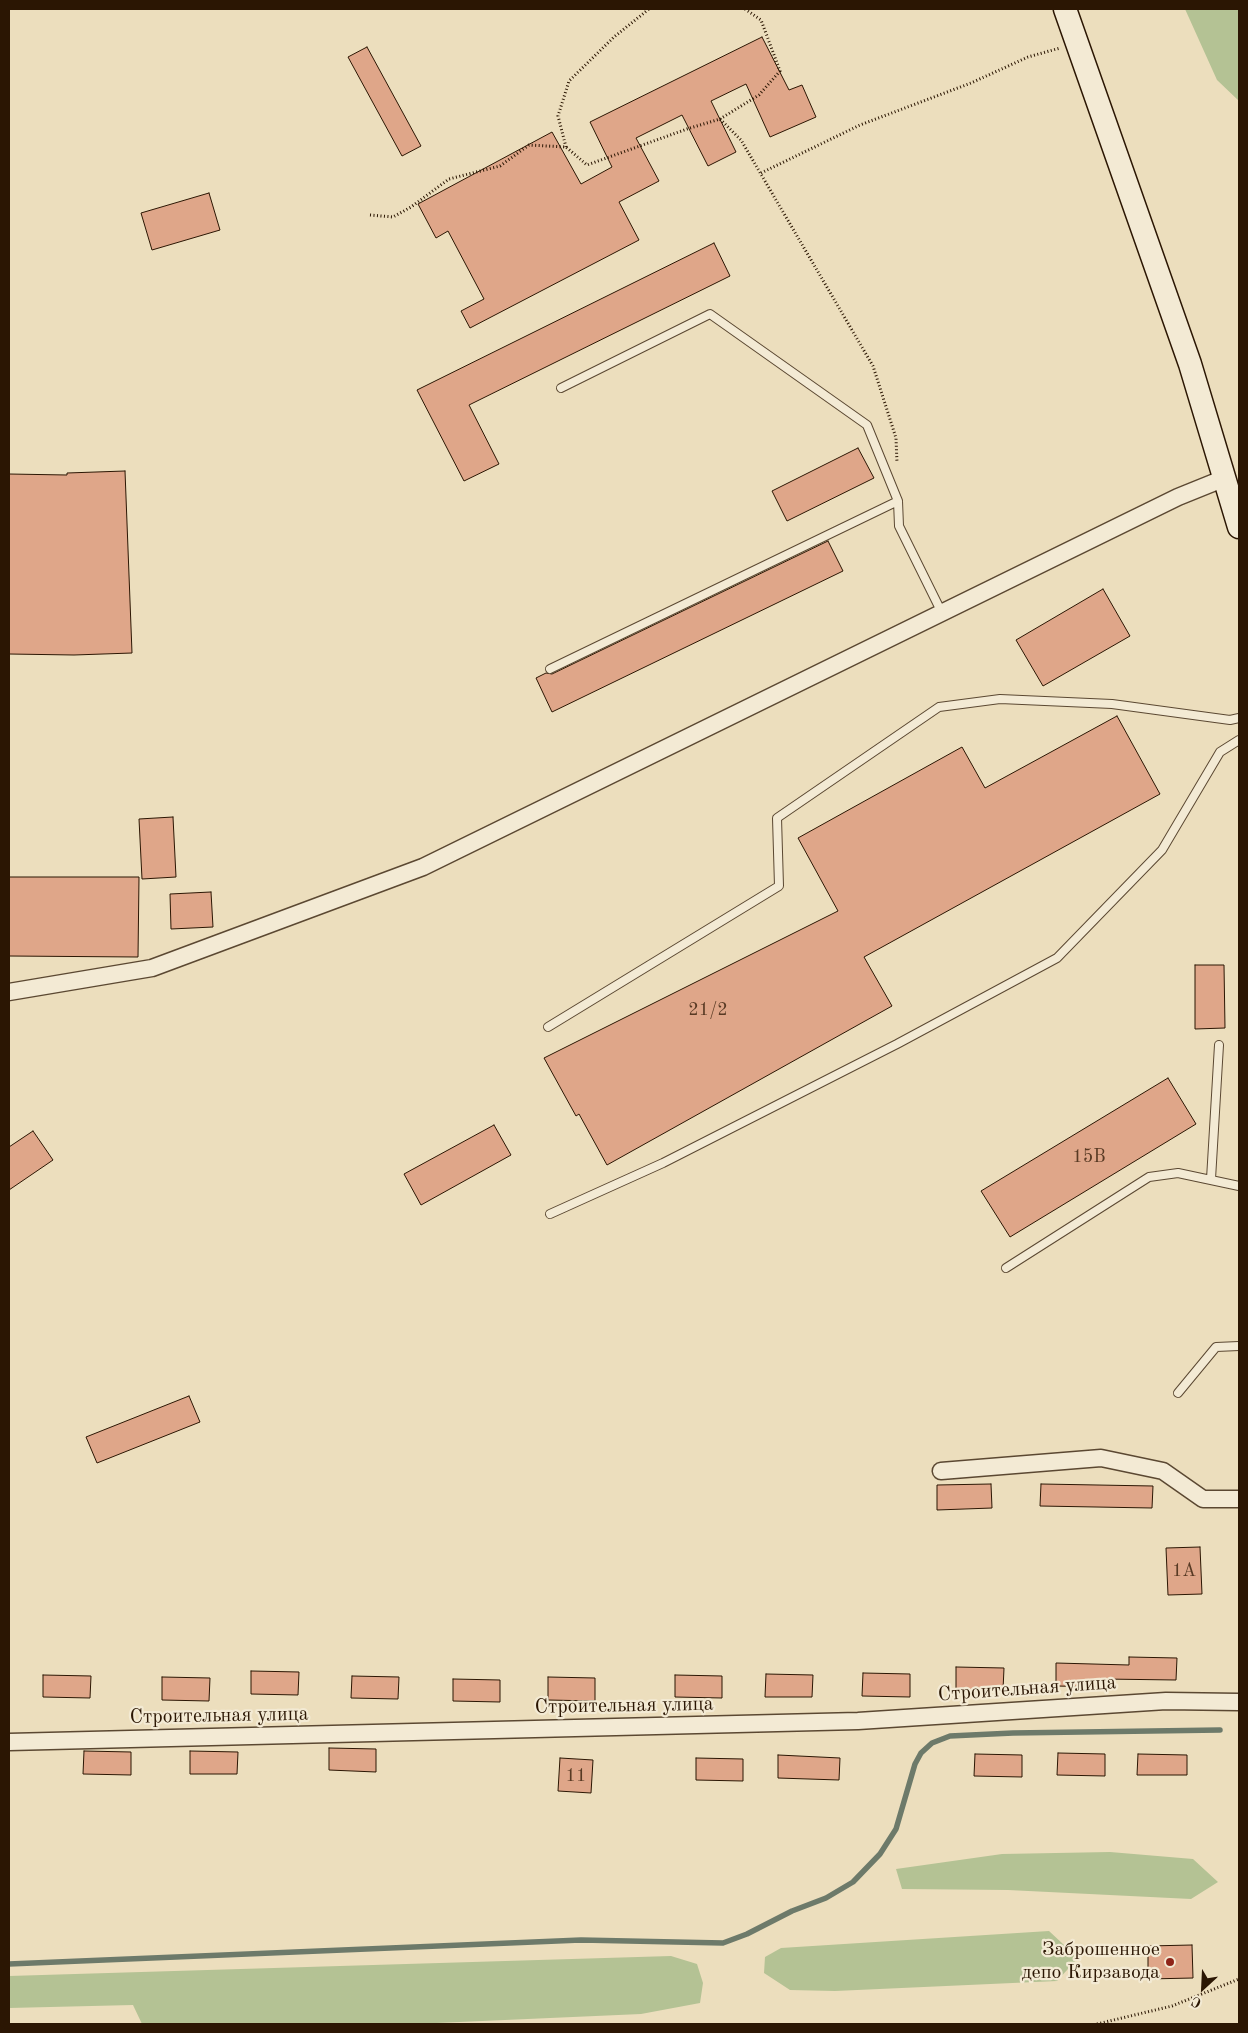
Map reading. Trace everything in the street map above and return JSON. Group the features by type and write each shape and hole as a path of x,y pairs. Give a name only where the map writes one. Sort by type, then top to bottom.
{"main road":[{"path":"1065,9 1190,364 1239,527"}],"street":[{"path":"9,992 152,968 423,867 1178,496 1225,478"},
{"path":"942,1471 1101,1458 1163,1471 1203,1499 1239,1499"},
{"name":"Строительная улица","path":"9,1742 858,1721 1166,1701 1239,1702"}],"lane":[{"path":"561,388 710,314 867,425 898,501 899,526 942,613"},
{"path":"550,669 898,501"},
{"path":"548,1027 779,886 777,818 939,707 1000,699 1112,704 1230,720 1239,718"},
{"path":"550,1214 662,1163 897,1044 1057,958 1162,850 1220,752 1239,740"},
{"path":"1211,1180 1219,1045"},
{"path":"1006,1268 1149,1177 1178,1173 1239,1186"},
{"path":"1178,1393 1216,1347 1239,1346"}],"path":[{"path":"648,9 614,36 568,81 558,116 566,147 587,165 720,119 759,95 780,71 761,20 745,9"},
{"path":"761,173 860,125 971,83 1028,57 1077,43"},
{"path":"720,119 742,140 874,366 896,438 897,465"},
{"path":"370,215 393,217 411,207 450,179 500,166 529,145 566,147"},
{"path":"1097,2024 1172,2006 1239,1979"}],"green space":[{"path":"1185,9 1239,9 1239,101 1217,80"},
{"path":"1110,1852 1193,1859 1218,1882 1191,1899 1008,1890 902,1889 896,1869 1002,1854"},
{"path":"1049,1931 1078,1958 1057,1981 835,1991 790,1990 764,1973 765,1957 781,1948"},
{"path":"671,1956 697,1964 703,1983 700,2003 641,2014 414,2024 142,2024 133,2005 9,2008 9,1976"}],"building":[{"path":"762,37 789,90 802,85 816,117 770,137 746,84 711,101 736,152 708,166 682,115 636,138 659,181 619,202 639,240 470,328 461,311 484,299 448,231 436,238 418,204 552,132 581,184 612,167 590,122"},
{"path":"367,47 421,146 402,156 348,57"},
{"path":"209,193 220,230 152,250 141,213"},
{"path":"714,243 730,276 469,405 499,464 464,481 417,390"},
{"path":"858,448 874,478 787,521 772,491"},
{"path":"125,471 132,653 74,655 9,654 9,474 67,475 67,473"},
{"path":"828,541 843,571 552,712 536,678 546,673 552,674"},
{"path":"1103,589 1130,636 1043,686 1016,640"},
{"path":"1117,716 1160,794 864,957 892,1006 607,1165 579,1114 576,1116 544,1058 838,911 798,838 962,747 985,788"},
{"path":"173,817 176,877 142,879 139,819"},
{"path":"9,877 139,877 138,957 9,956"},
{"path":"211,892 213,927 171,929 170,894"},
{"path":"1195,965 1224,965 1225,1028 1195,1029"},
{"path":"1168,1078 1196,1124 1010,1237 981,1191"},
{"path":"494,1125 511,1155 421,1205 404,1174"},
{"path":"33,1131 53,1160 9,1190 9,1147"},
{"path":"189,1396 200,1422 97,1463 86,1437"},
{"path":"991,1484 992,1508 937,1510 937,1485"},
{"path":"1041,1484 1153,1486 1152,1508 1040,1506"},
{"path":"1200,1547 1202,1594 1168,1595 1166,1548"},
{"path":"1129,1657 1177,1658 1176,1680 1103,1679 1103,1687 1056,1686 1056,1663 1129,1665"},
{"path":"956,1667 1004,1668 1003,1690 956,1690"},
{"path":"251,1671 299,1672 298,1695 251,1694"},
{"path":"863,1673 910,1674 910,1697 862,1696"},
{"path":"766,1674 813,1675 812,1697 765,1697"},
{"path":"43,1675 91,1676 90,1698 43,1697"},
{"path":"675,1675 722,1676 722,1698 675,1697"},
{"path":"352,1676 399,1677 398,1699 351,1698"},
{"path":"162,1677 210,1678 209,1701 162,1700"},
{"path":"548,1677 595,1678 595,1701 548,1700"},
{"path":"453,1679 500,1680 500,1702 453,1701"},
{"path":"329,1748 376,1749 376,1772 329,1770"},
{"path":"84,1751 131,1752 131,1775 83,1774"},
{"path":"190,1751 238,1752 237,1774 190,1774"},
{"path":"1058,1753 1105,1754 1105,1776 1057,1775"},
{"path":"975,1754 1022,1755 1022,1777 974,1776"},
{"path":"1138,1754 1187,1755 1187,1775 1137,1775"},
{"path":"778,1755 840,1758 839,1780 778,1778"},
{"path":"560,1758 593,1760 591,1793 558,1791"},
{"path":"696,1758 743,1759 743,1781 696,1780"},
{"name":"Заброшенное депо Кирзавода","path":"1192,1945 1193,1978 1148,1979 1148,1946"}],"waterway":[{"path":"9,1964 581,1940 723,1943 747,1934 792,1911 826,1898 853,1882 880,1854 896,1829 915,1764 921,1753 932,1743 950,1736 1013,1733 1220,1730"}],"place":[{"name":"Заброшенное депо Кирзавода","path":"1170,1962"}]}
